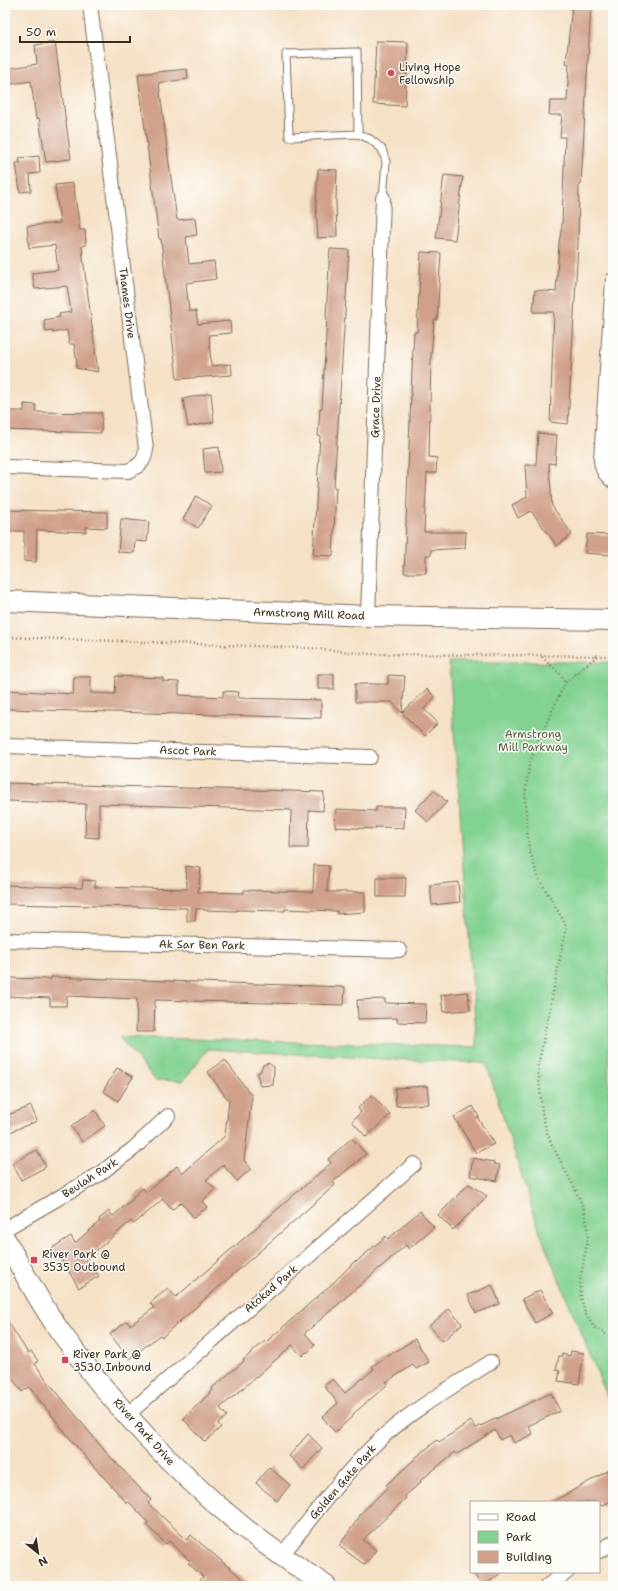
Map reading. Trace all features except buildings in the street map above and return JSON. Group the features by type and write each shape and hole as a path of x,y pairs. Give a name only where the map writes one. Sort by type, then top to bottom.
{"main road":[{"name":"Armstrong Mill Road","path":"5,601 368,616 613,620"},
{"name":"River Park Drive","path":"5,1239 39,1300 59,1329 127,1415 174,1465 204,1493 282,1556 326,1586"}],"street":[{"name":"Thames Drive","path":"5,467 128,471 141,464 145,457 146,449 90,5"},
{"name":"Grace Drive","path":"368,616 383,198"},
{"path":"613,280 602,469 606,476 613,481"},
{"name":"Ascot Park","path":"5,746 370,757"},
{"name":"Ak Sar Ben Park","path":"5,940 399,950"},
{"name":"Beulah Park","path":"5,1229 98,1175 133,1149 168,1116"},
{"name":"Atokad Park","path":"127,1415 414,1164"},
{"name":"Golden Gate Park","path":"282,1556 324,1501 377,1443 432,1399 491,1362"},
{"path":"600,1550 613,1543"},
{"path":"547,1586 566,1573"}],"lane":[{"path":"358,134 357,52 286,54 288,137 358,134 370,139 382,148 386,162 383,198"}],"path":[{"path":"5,637 309,648 370,654 613,656"},
{"path":"542,656 561,675 566,683"},
{"path":"597,656 566,683 535,748 529,766 525,795 526,828 529,850 538,877 565,922 566,929 538,1066 542,1112 547,1133 574,1187 586,1216 588,1238 580,1281 581,1298 585,1313 594,1327 613,1338"}],"green space":[{"name":"Armstrong Mill Parkway","path":"449,662 612,662 608,1177 613,1280 613,1411 540,1233 486,1063 208,1049 183,1081 155,1080 119,1037 477,1047"}],"place":[{"name":"Living Hope Fellowship","path":"391,73"},
{"name":"River Park @ 3535 Outbound","path":"34,1260"},
{"name":"River Park @ 3530 Inbound","path":"65,1360"}]}
